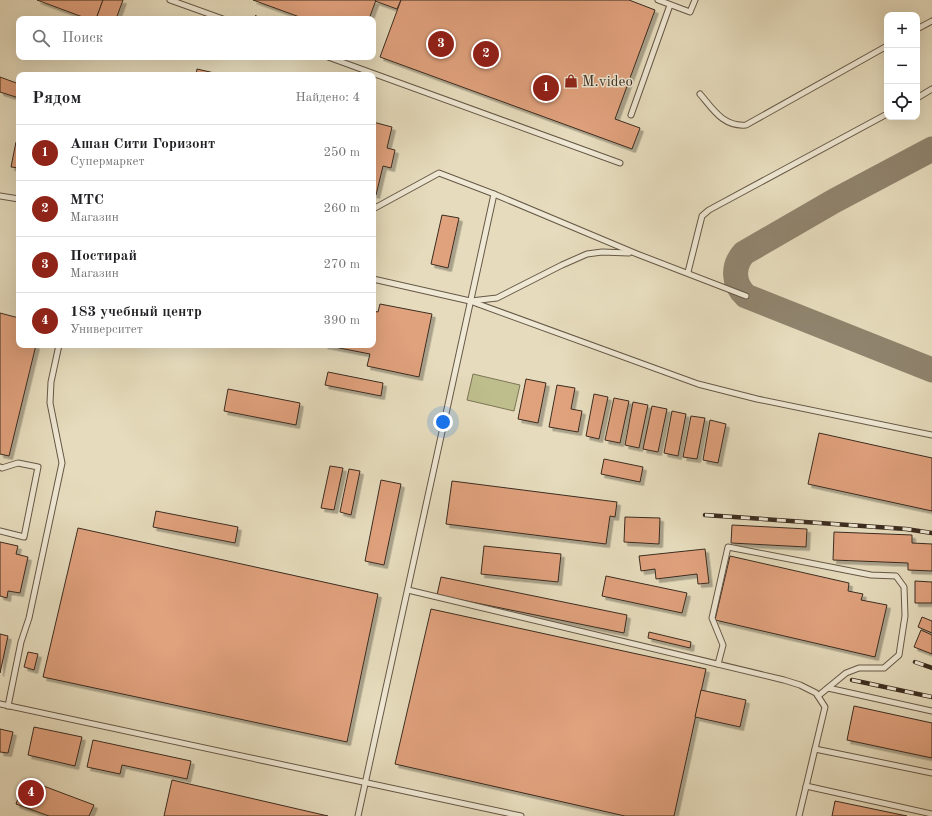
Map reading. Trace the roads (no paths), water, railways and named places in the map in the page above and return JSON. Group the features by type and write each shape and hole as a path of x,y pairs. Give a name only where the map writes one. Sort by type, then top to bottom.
{"lane":[{"path":"170,0 214,16"},
{"path":"658,0 690,12 695,0"},
{"path":"631,115 670,5"},
{"path":"920,27 932,21"},
{"path":"700,94 724,120 737,126 746,125 884,48"},
{"path":"336,60 369,72"},
{"path":"376,74 620,163"},
{"path":"920,96 932,90"},
{"path":"688,272 702,216 709,210 884,116"},
{"path":"376,207 439,173 494,194 637,254 688,272 746,296"},
{"path":"358,816 494,194"},
{"path":"0,196 16,199"},
{"path":"470,301 497,298 587,254 621,252 637,254"},
{"path":"376,280 470,301 698,384 932,436"},
{"path":"8,706 21,642 29,618 62,462 50,403 51,382 58,348"},
{"path":"0,467 2,468 18,464 38,467 24,537 0,531"},
{"path":"718,664 723,645 712,618 728,547 871,575 896,576 904,587 905,616 899,655 884,668 859,668 846,673 818,696"},
{"path":"408,590 718,664 800,685 816,693 825,707 799,816"},
{"path":"828,688 932,711"},
{"path":"0,704 521,816"},
{"path":"815,749 932,773"},
{"path":"806,786 932,814"},
{"path":"485,816 487,809"}],"railway":[{"path":"705,515 906,529 932,533"},
{"path":"915,662 932,668"},
{"path":"852,680 932,697"}],"place":[{"name":"Постирай","path":"441,44"},
{"name":"МТС","path":"486,54"},
{"name":"M.video","path":"571,81"},
{"name":"Ашан Сити Горизонт","path":"546,88"},
{"name":"183 учебный центр","path":"31,793"}]}
